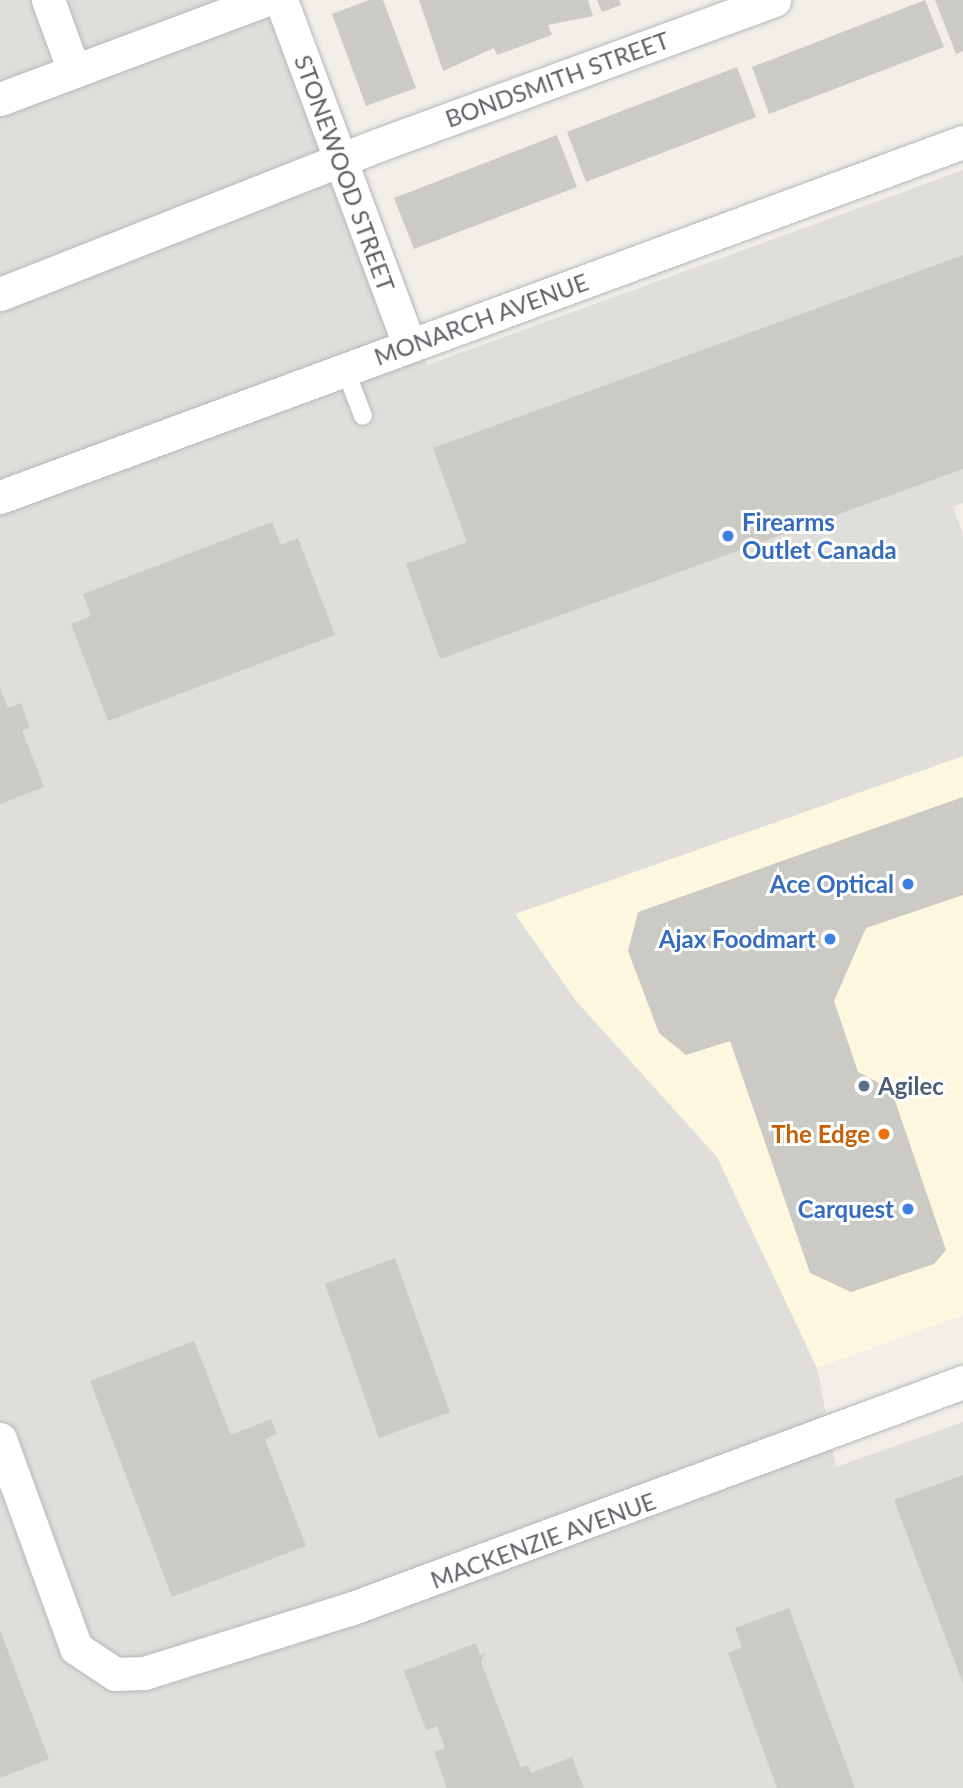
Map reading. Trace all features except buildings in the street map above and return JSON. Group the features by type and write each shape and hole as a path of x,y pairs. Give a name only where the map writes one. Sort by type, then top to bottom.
{"street":[{"path":"48,0 74,71"},
{"path":"0,99 265,0"},
{"name":"STONEWOOD STREET","path":"281,0 409,345"},
{"name":"BONDSMITH STREET","path":"0,294 340,159 774,0"},
{"name":"MONARCH AVENUE","path":"0,497 963,142"},
{"name":"MACKENZIE AVENUE","path":"0,1439 76,1648 116,1674 145,1673 313,1622 963,1382"}],"lane":[{"path":"345,369 363,416"}],"shaded area":[{"path":"0,0 299,0 417,313 427,365 963,170 963,503 953,507 963,534 963,756 515,914 576,1001 717,1157 817,1368 836,1467 963,1422 963,1788 0,1788"},
{"path":"963,756 963,1315 817,1368 717,1157 576,1001 515,914"}],"place":[{"name":"Firearms Outlet Canada","path":"728,536"},
{"name":"Ace Optical","path":"908,884"},
{"name":"Ajax Foodmart","path":"830,939"},
{"name":"Agilec","path":"864,1086"},
{"name":"The Edge","path":"884,1134"},
{"name":"Carquest","path":"908,1209"}]}
